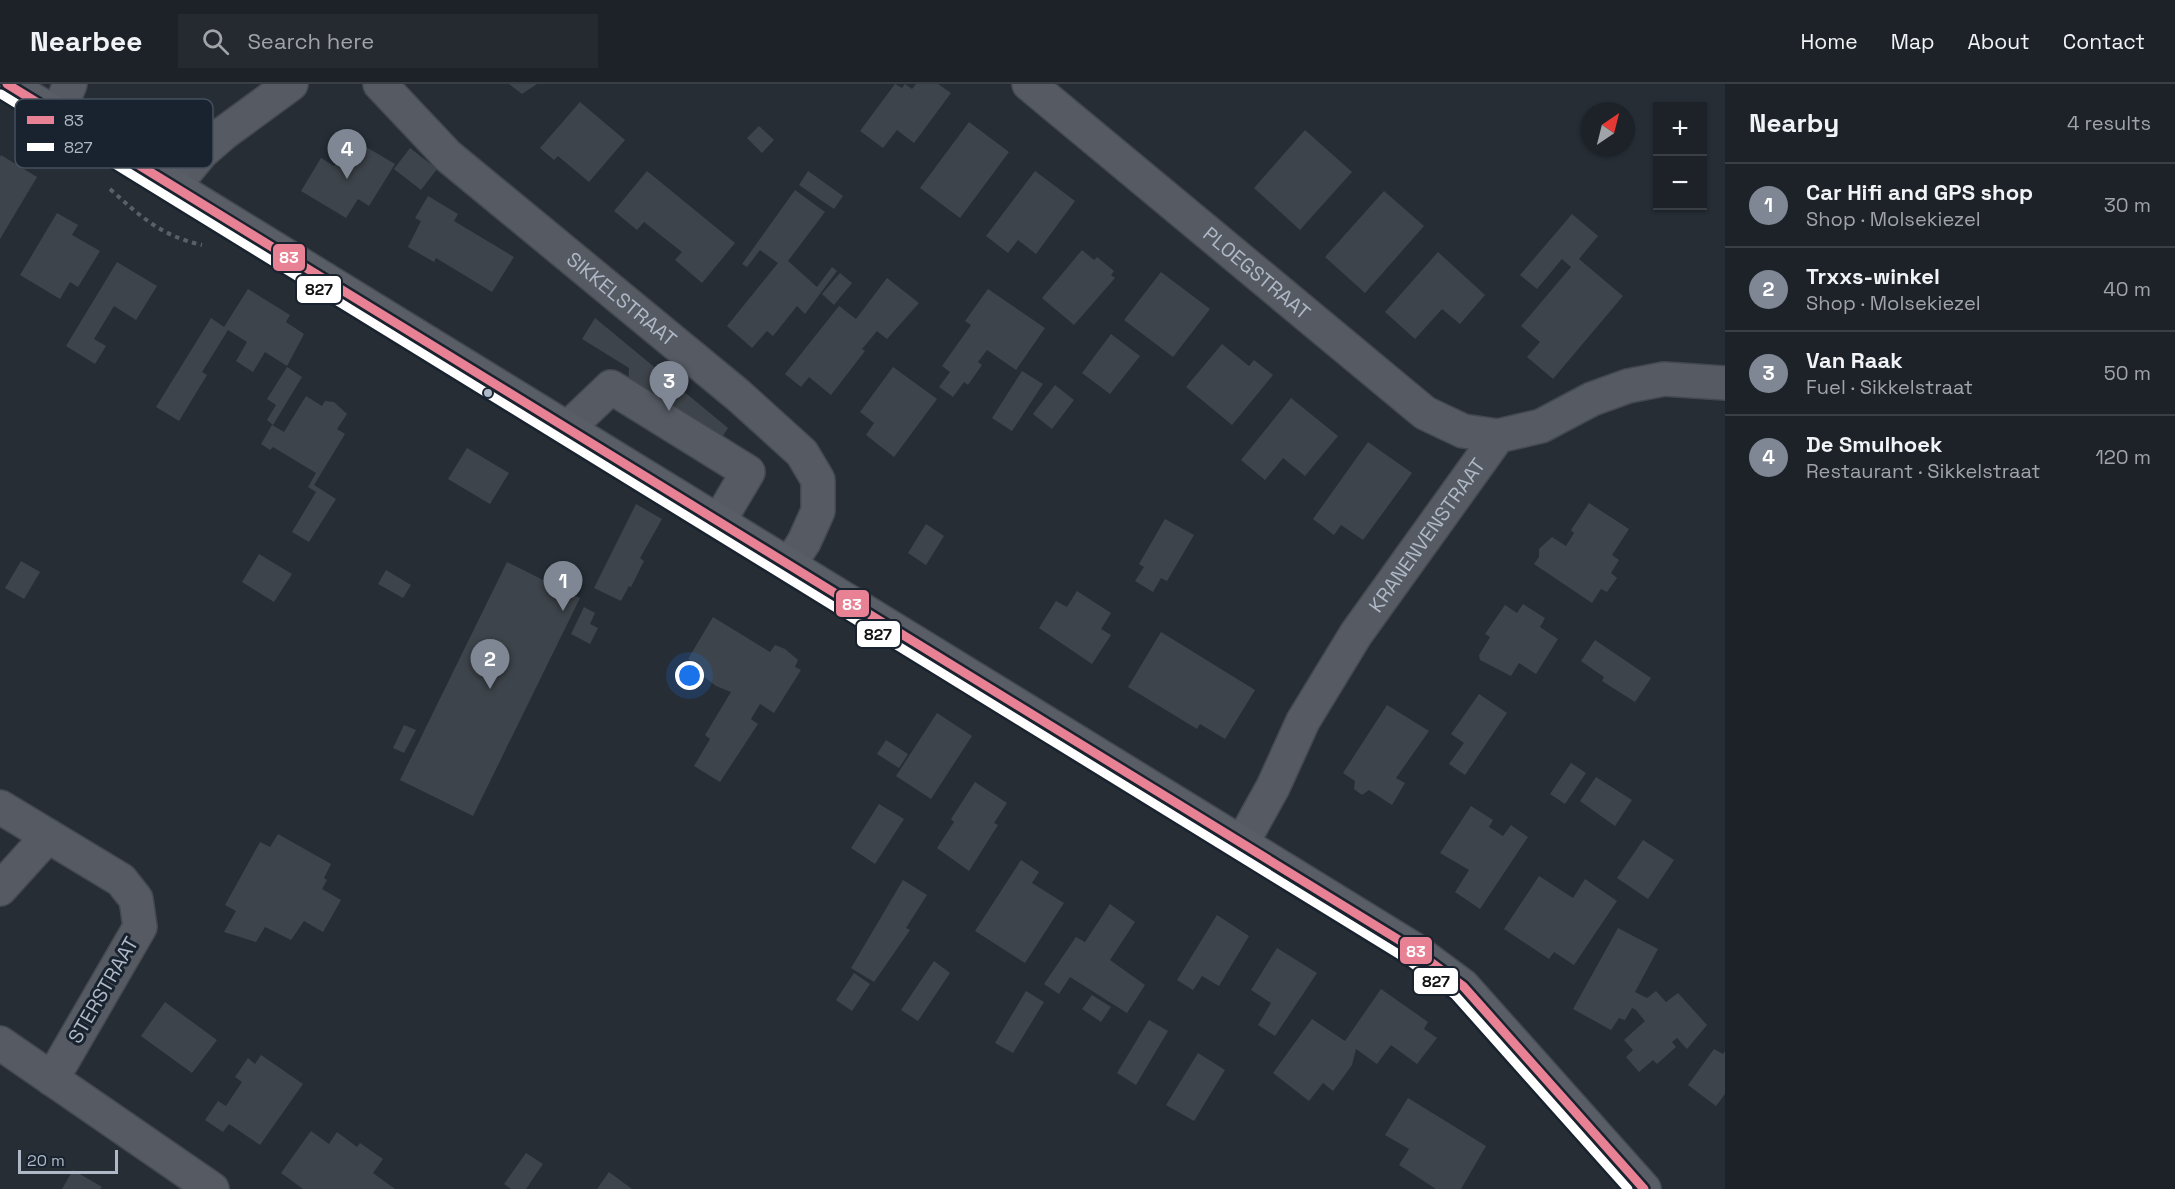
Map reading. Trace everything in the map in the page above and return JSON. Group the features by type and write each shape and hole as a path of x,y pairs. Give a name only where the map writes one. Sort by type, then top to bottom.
{"main road":[{"path":"7,84 31,99"},
{"path":"144,168 1412,948 1463,986 1644,1189"}],"street":[{"path":"64,99 70,84"},
{"path":"213,143 291,84"},
{"name":"SIKKELSTRAAT","path":"380,84 448,156 738,395 802,453 818,480 818,511 804,542 789,565"},
{"name":"PLOEGSTRAAT","path":"1029,84 1425,413 1463,431 1498,436"},
{"path":"174,186 189,168"},
{"path":"1498,436 1541,426 1592,399 1628,386 1664,379 1725,383"},
{"path":"568,428 611,387 651,390 742,449 748,472 719,521"},
{"name":"KRANENVENSTRAAT","path":"1242,843 1273,787 1303,721 1356,634 1498,436"},
{"name":"STERSTRAAT","path":"0,807 121,880 136,899 140,927 52,1079"},
{"path":"0,889 48,836"},
{"path":"0,1043 212,1189"}],"building":[{"path":"509,84 537,84 522,94"},
{"path":"895,84 902,88 905,84 912,89 916,84 938,84 951,93 914,143 897,130 883,148 860,131"},
{"path":"580,102 625,140 589,182 558,156 554,160 540,148"},
{"path":"969,122 1009,152 960,218 920,188"},
{"path":"759,126 774,140 762,153 747,138"},
{"path":"1305,130 1352,172 1300,230 1254,188"},
{"path":"351,138 395,164 369,206 358,199 346,218 301,191 321,158 334,166"},
{"path":"410,148 437,169 421,190 394,169"},
{"path":"1,155 15,164 15,168 22,168 37,177 0,239"},
{"path":"647,171 735,243 702,283 675,260 682,252 644,222 637,230 614,211"},
{"path":"808,171 843,196 834,209 799,185"},
{"path":"1035,171 1075,201 1036,254 1018,240 1008,253 986,236"},
{"path":"795,190 825,212 788,261 817,287 832,267 837,271 805,314 797,306 773,336 767,331 752,348 727,326 778,263 760,250 747,267 742,264"},
{"path":"1384,191 1424,226 1365,293 1325,257"},
{"path":"428,196 458,214 454,221 514,257 492,292 436,258 434,262 408,247 421,221 415,218"},
{"path":"57,213 78,225 72,235 100,251 78,287 70,282 60,299 20,275"},
{"path":"1572,214 1598,236 1579,259 1623,296 1553,379 1527,357 1540,342 1521,326 1571,267 1562,259 1537,289 1520,275"},
{"path":"1082,250 1094,260 1097,257 1114,271 1111,275 1115,278 1074,325 1042,298"},
{"path":"1438,252 1485,295 1460,324 1442,309 1415,339 1385,312"},
{"path":"117,262 157,286 136,320 114,306 94,339 106,346 95,364 66,346"},
{"path":"1161,272 1210,309 1173,357 1124,320"},
{"path":"840,273 852,283 834,305 822,294"},
{"path":"887,278 919,303 887,339 877,331 862,349 865,351 831,395 809,377 801,387 785,374 839,306 856,319"},
{"path":"248,289 290,315 286,322 304,334 287,366 265,352 253,372 236,361 247,342 228,330 202,372 207,375 179,421 156,407 211,318 224,327"},
{"path":"988,289 1045,328 1016,370 987,350 978,362 982,365 968,385 964,382 953,397 939,387 950,372 942,366 971,325 965,321"},
{"path":"595,318 728,428 710,456 627,406 629,368 582,339"},
{"path":"1111,334 1140,356 1110,394 1082,373"},
{"path":"1222,344 1249,366 1254,360 1273,375 1232,425 1186,387"},
{"path":"287,367 302,377 273,425 267,420 276,405 267,399"},
{"path":"893,367 937,399 894,457 866,435 874,423 860,412"},
{"path":"1022,371 1043,384 1012,431 992,418"},
{"path":"1055,385 1074,400 1052,429 1033,414"},
{"path":"306,396 322,406 325,401 334,402 347,414 337,429 345,434 314,485 336,499 309,542 292,532 316,492 308,487 316,473 273,447 270,450 261,444 272,425 284,432"},
{"path":"1291,398 1338,436 1305,476 1283,458 1265,480 1241,460"},
{"path":"1368,442 1412,473 1363,540 1341,525 1334,535 1313,519"},
{"path":"467,448 509,473 490,504 448,479"},
{"path":"1589,503 1629,529 1612,555 1619,560 1611,573 1617,578 1607,592 1601,589 1592,603 1534,564 1539,557 1539,549 1552,537 1566,546 1574,533 1571,530"},
{"path":"636,504 662,519 640,558 644,561 631,587 629,586 621,601 594,588"},
{"path":"1165,519 1194,535 1167,581 1161,578 1153,592 1135,581 1144,567 1139,564"},
{"path":"926,524 944,536 926,565 908,553"},
{"path":"259,554 292,574 274,602 242,582"},
{"path":"21,561 40,572 24,599 5,588"},
{"path":"507,562 580,598 473,816 400,780"},
{"path":"386,570 411,585 403,598 378,584"},
{"path":"1077,591 1111,613 1101,629 1111,635 1092,664 1039,628 1056,601 1067,607"},
{"path":"1523,604 1545,618 1540,627 1558,639 1536,674 1519,663 1511,676 1480,660 1479,655 1490,637 1485,634 1505,605 1517,613"},
{"path":"584,607 595,613 590,624 598,628 590,644 571,634"},
{"path":"713,617 770,652 775,645 785,649 798,660 795,667 801,670 774,713 760,704 751,719 758,724 720,782 694,766 710,739 705,735 731,692 716,686 691,667 693,662 688,659"},
{"path":"1161,632 1255,690 1225,739 1200,724 1197,729 1128,687"},
{"path":"1595,640 1651,678 1635,702 1602,681 1604,677 1581,661"},
{"path":"1479,694 1507,713 1465,775 1449,764 1464,743 1451,734"},
{"path":"1387,705 1429,731 1396,778 1405,783 1392,805 1369,790 1362,795 1354,789 1355,781 1343,773"},
{"path":"937,713 972,736 931,799 896,776"},
{"path":"404,725 416,730 404,753 393,748"},
{"path":"886,740 908,754 899,768 877,754"},
{"path":"1571,763 1586,773 1565,804 1550,794"},
{"path":"1596,777 1632,800 1615,826 1580,801"},
{"path":"975,782 1007,803 994,823 998,825 969,871 937,848 954,822 951,819"},
{"path":"879,804 904,819 875,864 851,848"},
{"path":"1471,806 1493,820 1489,827 1503,836 1511,825 1528,837 1480,909 1455,892 1469,870 1440,853"},
{"path":"278,834 331,864 324,878 327,880 322,889 341,900 323,932 304,921 291,940 265,927 256,942 224,932 236,911 225,905 260,842 270,847"},
{"path":"1643,840 1674,860 1648,899 1617,878"},
{"path":"1021,860 1039,872 1032,883 1064,903 1025,963 975,931"},
{"path":"1539,876 1573,898 1585,879 1617,901 1574,965 1554,952 1549,959 1504,929"},
{"path":"903,880 927,895 906,928 910,930 874,982 851,968"},
{"path":"1110,904 1135,922 1110,960 1145,985 1127,1013 1070,977 1059,994 1044,984 1076,937 1085,942"},
{"path":"1217,915 1249,936 1219,986 1202,976 1193,990 1177,980"},
{"path":"1618,928 1658,949 1635,992 1647,998 1656,991 1666,1002 1678,993 1707,1025 1687,1049 1677,1038 1672,1042 1676,1047 1657,1064 1653,1060 1639,1072 1626,1057 1633,1050 1624,1040 1645,1021 1636,1010 1632,1008 1625,1020 1619,1018 1611,1030 1573,1009"},
{"path":"1277,948 1317,973 1275,1036 1258,1025 1271,1003 1251,990"},
{"path":"934,961 950,973 918,1021 901,1010"},
{"path":"854,973 870,984 852,1011 836,1000"},
{"path":"1381,989 1428,1022 1424,1029 1437,1038 1417,1064 1391,1045 1377,1064 1356,1049 1352,1065 1333,1091 1323,1083 1309,1101 1273,1073 1312,1019 1345,1041"},
{"path":"1026,991 1044,1002 1013,1053 995,1043"},
{"path":"1092,995 1111,1007 1101,1022 1082,1009"},
{"path":"165,1002 217,1040 192,1073 141,1036"},
{"path":"1149,1020 1168,1031 1136,1085 1117,1073"},
{"path":"1714,1049 1723,1054 1725,1051 1725,1094 1716,1106 1688,1085"},
{"path":"1198,1053 1225,1070 1194,1121 1166,1105"},
{"path":"261,1055 303,1084 260,1145 229,1124 223,1132 205,1120 218,1101 226,1106 242,1082 235,1077 248,1058 255,1064"},
{"path":"1408,1098 1486,1146 1461,1189 1436,1189 1399,1165 1409,1149 1385,1135"},
{"path":"311,1131 329,1144 337,1132 357,1147 360,1143 383,1159 373,1173 395,1189 303,1189 281,1173"},
{"path":"526,1153 543,1164 526,1189 511,1189 504,1184"},
{"path":"73,1170 102,1187 100,1189 62,1189"},
{"path":"609,1172 632,1189 597,1189"}],"transit line":[{"name":"83","path":"7,84 31,99"},
{"name":"827","path":"1,94 15,103"},
{"name":"827","path":"121,168 1405,958 1455,995 1628,1189"},
{"name":"83","path":"144,168 1412,948 1463,986 1644,1189"}],"place":[{"name":"De Smulhoek","path":"347,179"},
{"name":"Van Raak","path":"669,411"},
{"name":"Car Hifi and GPS shop","path":"563,611"},
{"name":"Trxxs-winkel","path":"490,689"}]}
